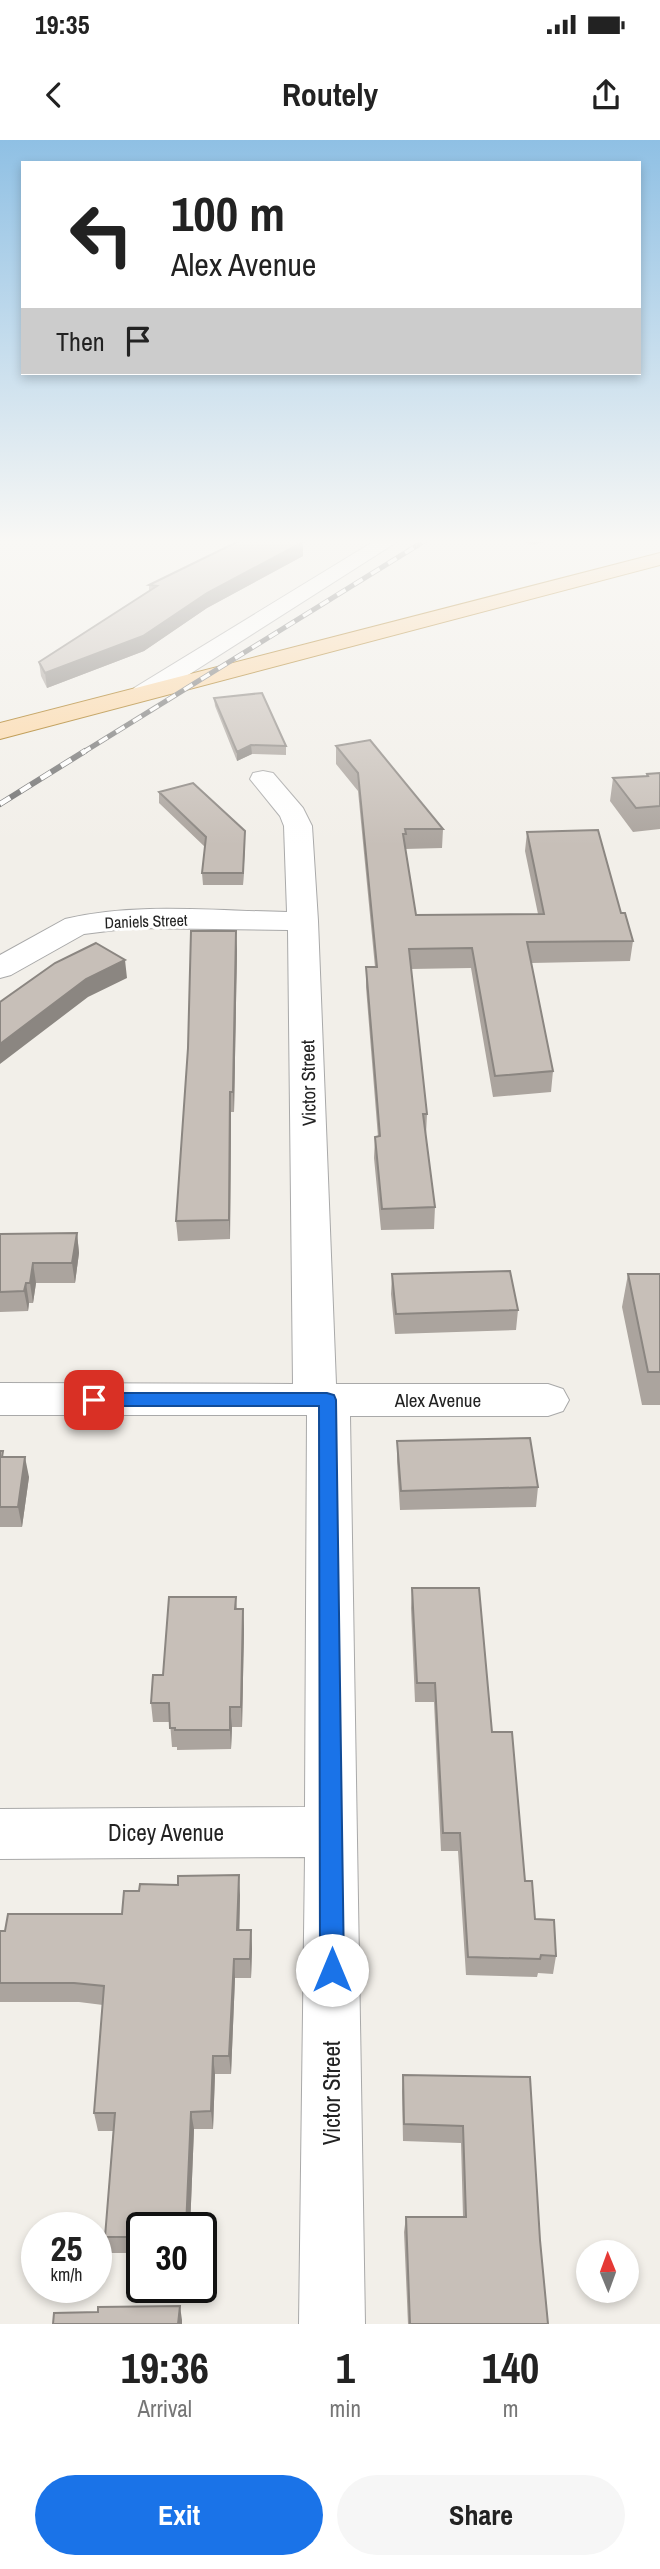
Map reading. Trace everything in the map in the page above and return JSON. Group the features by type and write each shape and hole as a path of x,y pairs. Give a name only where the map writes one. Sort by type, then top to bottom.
{"main road":[{"path":"0,731 340,642"}],"street":[{"path":"143,693 222,642"},
{"name":"Victor Street","path":"263,779 293,814 298,826 303,921 321,1400 332,1832 332,2324"},
{"name":"Daniels Street","path":"0,968 76,926 132,919 303,921"},
{"name":"Alex Avenue","path":"0,1399 548,1400"},
{"name":"Dicey Avenue","path":"0,1834 332,1832"}],"building":[{"path":"70,642 127,642 45,673 39,662"},
{"path":"262,693 286,746 251,745 237,752 214,698"},
{"path":"370,740 443,829 405,829 406,834 403,834 416,915 544,914 527,832 598,830 621,913 625,913 633,941 527,942 553,1071 495,1076 472,948 409,949 427,1114 423,1114 435,1207 382,1209 375,1137 380,1136 366,967 377,967 358,773 336,746"},
{"path":"660,773 660,806 636,808 613,778 648,776 647,774"},
{"path":"193,783 245,831 243,873 202,873 206,837 159,792"},
{"path":"191,931 236,931 229,1220 176,1221 188,1048"},
{"path":"96,943 125,960 86,979 0,1044 0,1002 55,963"},
{"path":"77,1233 72,1263 33,1263 30,1283 26,1283 24,1291 0,1292 0,1234"},
{"path":"510,1271 518,1310 396,1314 392,1274"},
{"path":"628,1274 660,1274 660,1372 648,1372"},
{"path":"530,1438 538,1487 401,1491 397,1441"},
{"path":"0,1451 3,1451 2,1457 25,1457 18,1507 0,1507"},
{"path":"412,1588 479,1588 492,1732 512,1732 525,1881 532,1881 535,1919 554,1920 556,1956 541,1955 540,1959 468,1957 460,1833 443,1833 435,1683 417,1683"},
{"path":"169,1597 236,1597 235,1609 243,1609 241,1707 230,1707 230,1730 175,1730 170,1728 169,1703 151,1703 153,1675 163,1675"},
{"path":"239,1875 237,1930 251,1930 250,1959 234,1959 229,2056 213,2056 211,2111 191,2112 187,2212 126,2212 126,2237 112,2237 112,2212 107,2212 115,2113 94,2113 104,1986 74,1983 0,1983 0,1931 5,1931 8,1914 122,1914 124,1891 139,1891 140,1884 178,1885 178,1876"},
{"path":"403,2075 530,2077 548,2324 410,2324 406,2217 466,2217 463,2126 404,2124"},
{"path":"180,2306 178,2324 53,2324 54,2313 98,2312 98,2307"}],"railway":[{"path":"82,753 261,642"},
{"path":"0,804 85,751"}],"route":[{"path":"94,1400 327,1400 332,1970"}]}
